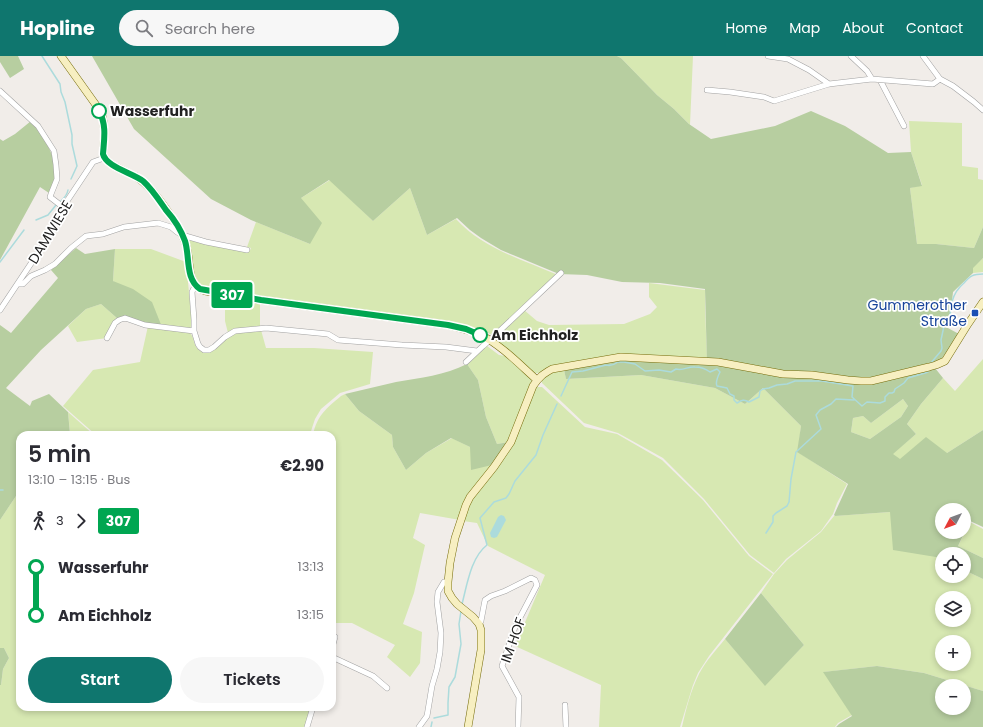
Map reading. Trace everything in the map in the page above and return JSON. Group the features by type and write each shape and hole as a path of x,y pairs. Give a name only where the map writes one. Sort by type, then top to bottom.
{"street":[{"path":"62,56 100,112 104,127 104,158 109,163 143,181 150,188 175,222 187,249 190,274 195,286 204,291 448,325 466,329 490,340 537,380"},
{"path":"768,56 788,59 809,70 829,84"},
{"path":"851,56 867,71 872,80"},
{"path":"923,56 940,79 953,86 983,110"},
{"path":"707,90 764,97 774,101 829,84 872,80 933,84 940,79"},
{"path":"880,80 904,126"},
{"path":"0,91 38,126 54,151 57,179 50,194 50,198 63,207"},
{"name":"DAMWIESE","path":"0,310 50,235 63,207 93,162 104,158"},
{"path":"18,284 23,284 31,276 55,264 86,236 103,234 124,227 158,224 172,227 182,235 206,242 247,250"},
{"path":"466,362 561,273"},
{"path":"195,286 192,292 194,331 200,348 204,350 210,350 225,337 236,332 266,328 328,334 338,340 446,347 477,351"},
{"path":"468,727 481,650 481,630 473,617 457,604 448,591 450,563 455,538 470,497 494,467 511,442 533,386 542,374 552,369 621,356 718,362 782,374 812,375 848,380 871,381 929,367 945,360 983,302"},
{"path":"107,338 115,323 118,320 125,318 145,325 194,331"},
{"name":"IM HOF","path":"478,624 481,621 485,600 531,578 535,580 537,585 515,628 502,666 519,697 518,727"},
{"path":"419,727 427,716 440,652 441,633 437,602 438,592 444,582 448,582"},
{"path":"336,659 373,676 387,688"},
{"path":"566,705 566,727"},
{"path":"307,727 312,711"}],"green space":[{"path":"0,56 18,56 24,69 10,78 0,62"},
{"path":"92,56 617,56 621,58 657,95 689,124 711,139 775,126 811,111 845,126 888,153 911,152 922,186 910,188 917,244 936,244 974,248 983,227 983,258 973,268 973,273 953,292 950,319 946,327 959,334 935,368 943,378 921,404 907,424 916,434 893,454 900,459 926,437 947,453 983,430 983,527 971,521 971,503 935,503 935,539 961,539 958,546 960,547 935,547 935,557 893,550 890,512 835,516 834,515 848,484 797,452 801,426 763,388 745,404 715,388 641,375 566,379 564,370 623,360 707,364 705,289 660,283 622,282 587,275 559,274 501,250 470,230 457,218 427,235 410,188 373,221 329,180 301,198 322,223 310,244 251,220 211,199 134,129","holes":["903,399 908,406 901,417 870,439 851,432 853,418 863,416 871,423"]},
{"path":"617,56 693,56 690,125 657,95 621,58"},
{"path":"31,121 41,133 49,147 54,162 55,178 49,193 40,187 0,260 0,139 3,141 15,134"},
{"path":"909,121 962,123 962,166 978,168 978,179 983,180 983,227 974,248 936,244 917,244 910,188 922,185 911,152"},
{"path":"330,180 373,221 410,188 427,235 456,219 466,229 490,246 558,275 492,335 479,328 469,328 203,289 195,281 187,242 189,239 249,252 251,248 247,247 256,222 310,244 301,198"},
{"path":"76,248 85,254 115,249 113,281 133,289 152,302 162,327 118,319 101,304 86,309 41,350 6,388 30,406 32,401 49,394 68,412 70,431 16,431 16,496 0,520 0,325 11,333 58,278 51,270"},
{"path":"115,249 151,249 186,262 192,323 190,329 162,327 113,281"},
{"path":"983,258 983,272 973,273 972,268"},
{"path":"649,283 705,290 707,359 621,355 541,373 533,373 499,343 497,336 524,310 537,321 549,325 624,324 650,314 657,307 649,297"},
{"path":"225,297 260,303 260,328 228,333 225,321"},
{"path":"101,304 118,319 107,338 77,342 68,326 86,309"},
{"path":"148,326 189,332 196,347 205,352 235,333 261,330 266,348 314,348 373,352 370,384 340,393 321,409 315,419 311,431 91,431 63,406 93,370 140,362"},
{"path":"487,346 499,355 505,356 531,378 532,384 509,442 497,444 486,417 478,380 467,364"},
{"path":"983,359 983,430 947,453 900,460 892,454 916,434 907,424 921,404 943,378 955,391"},
{"path":"467,364 478,380 486,417 497,444 509,442 492,465 471,470 470,447 451,438 426,453 406,470 393,447 392,435 359,411 345,394 441,373"},
{"path":"564,370 566,379 641,375 715,388 745,404 763,388 801,426 798,452 847,484 833,514 821,531 786,559 774,573 750,555 704,499 663,458 618,433 584,423 542,383 542,378 551,371"},
{"path":"536,387 542,387 585,427 617,434 662,460 703,500 749,556 773,574 709,656 698,673 680,727 599,727 601,685 515,646 545,575 488,546 477,523 463,521 471,501 496,470"},
{"path":"345,394 359,411 392,435 393,447 406,470 426,453 452,438 470,447 492,465 460,520 420,513 413,538 425,545 414,593 403,624 422,632 420,663 410,677 387,657 395,645 352,623 336,623 336,431 314,431 317,422 323,412"},
{"path":"903,399 908,406 901,417 870,439 851,432 853,418 863,416 871,423"},
{"path":"68,412 89,431 70,431"},
{"path":"16,496 16,711 310,711 305,727 0,727 0,685 3,669 9,658 4,648 0,648 0,520"},
{"path":"890,512 935,556 935,583 971,583 971,573 983,579 983,691 971,687 971,679 944,679 924,673 877,666 824,672 852,715 838,723 835,727 682,727 689,700 699,674 725,639 765,685 804,645 761,593 774,574 787,560 821,532 834,516"},
{"path":"971,523 983,529 983,558 971,552 971,547 958,546 962,539 971,539"},
{"path":"971,552 983,558 983,579 971,573"},
{"path":"761,593 804,645 765,686 725,639"},
{"path":"0,648 4,648 9,658 3,669 1,685 0,685"},
{"path":"877,666 924,673 944,679 935,679 935,715 971,715 971,687 983,691 983,727 836,727 852,716 823,672"}],"water":[{"path":"501,515 504,516 506,520 497,537 491,537 490,533 498,517"}],"waterway":[{"path":"42,56 60,84 65,102 77,166 71,179"},
{"path":"60,202 68,190"},
{"path":"36,220 48,215 56,205"},
{"path":"0,262 24,230"},
{"path":"930,364 941,351 941,340 944,326 948,326 950,324 951,306 956,292 970,277 983,274"},
{"path":"561,396 572,372 612,365 618,362 635,364 645,371 659,370 671,372 676,369 693,367 701,368 710,372 717,369 720,372 716,384 717,386 727,388 730,394 734,396 734,400 737,403 743,400 749,402 759,397 760,391 763,389 777,385 795,381 822,381 853,386 852,397 862,406 867,402 880,403 885,401 885,397 889,393 894,392 895,389 904,383 908,378 928,372"},
{"path":"766,533 773,522 773,516 787,506 789,502 791,479 796,452 821,429 816,415 820,410 831,404 836,399 854,400"},
{"path":"462,604 473,564 487,545 480,518 494,502 506,498 515,481 536,455 557,404"},
{"path":"434,718 448,715 449,687 455,677 461,644 459,624 461,611"},
{"path":"431,727 432,722"}],"bus line":[{"name":"307","path":"99,111 104,127 104,158 109,163 143,181 150,188 175,222 187,249 192,281 195,286 200,289 204,291 261,300 448,325 466,329 480,335"}],"place":[{"name":"Wasserfuhr","path":"99,111"},
{"name":"Gummerother Straße","path":"975,313"},
{"name":"Am Eichholz","path":"480,335"}]}
